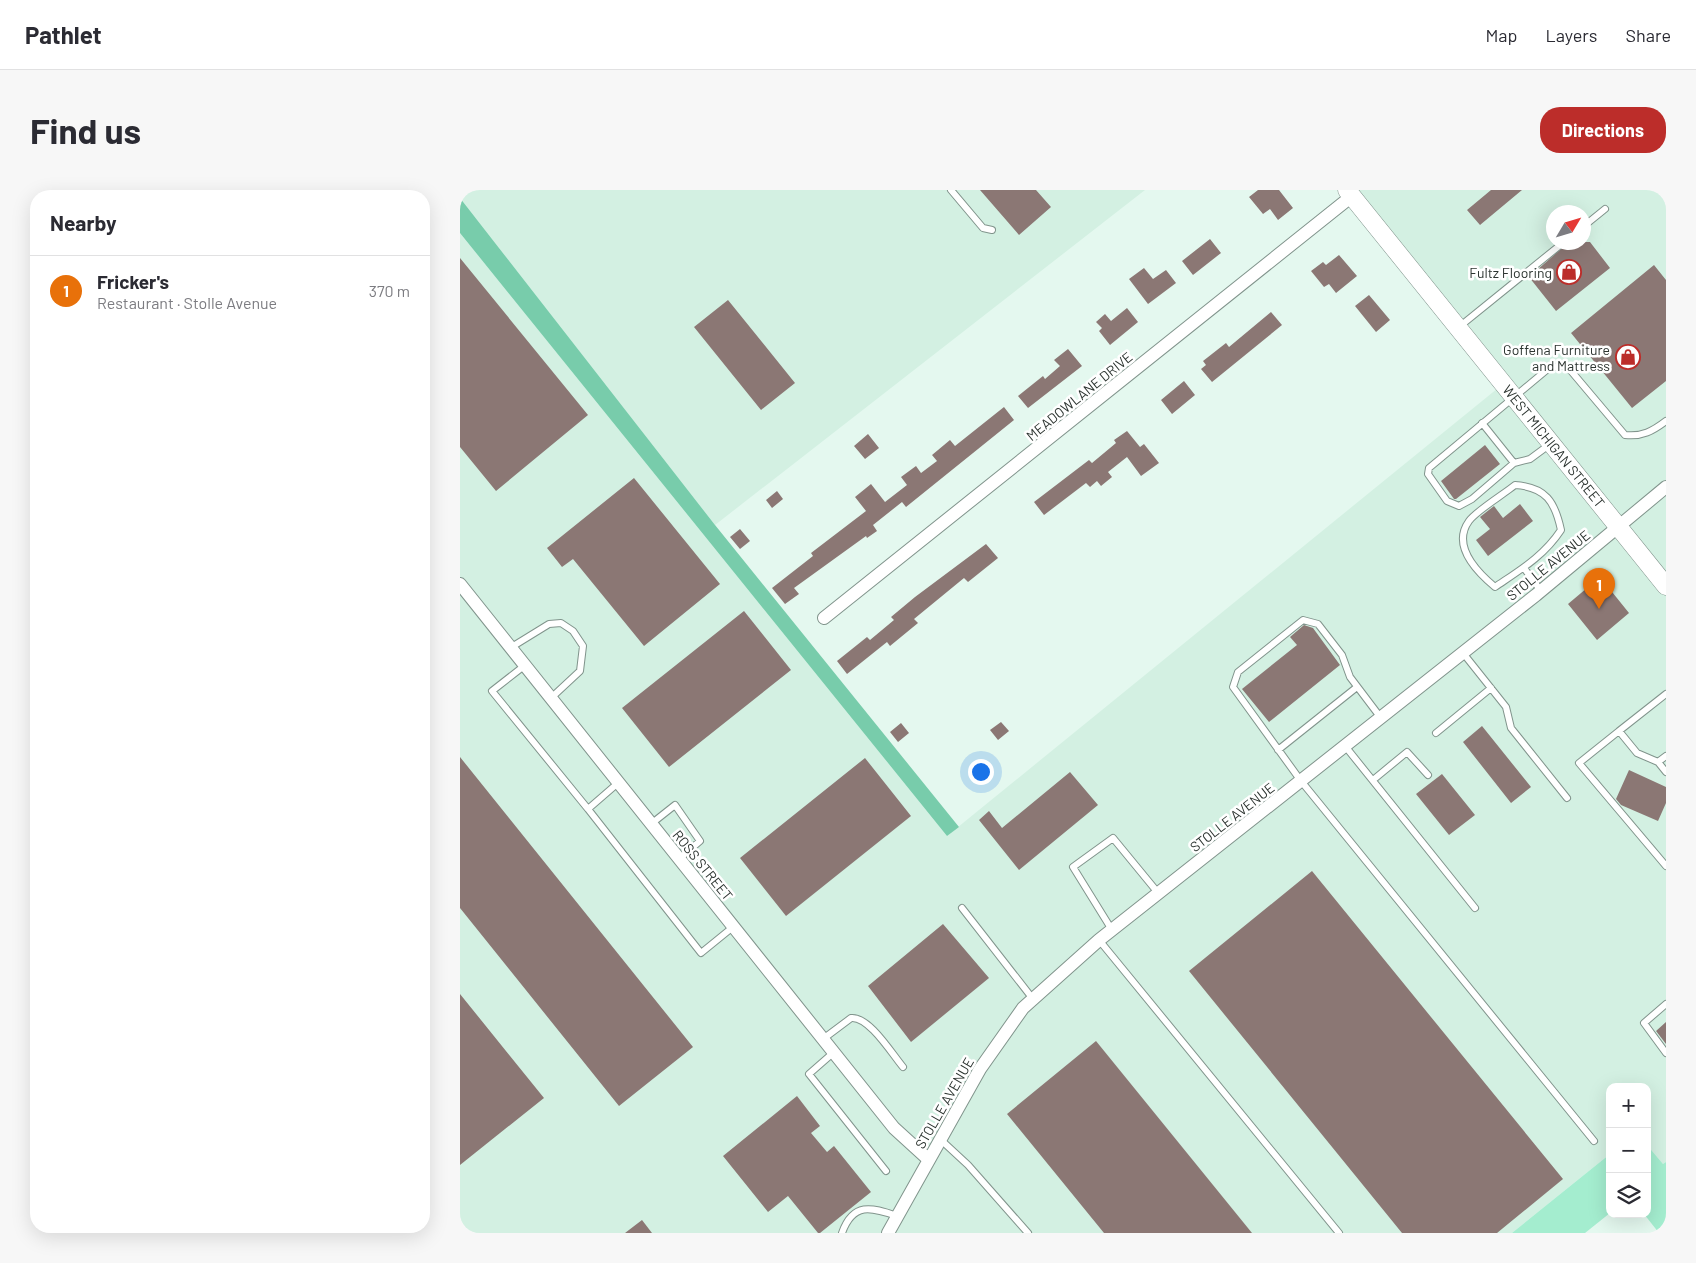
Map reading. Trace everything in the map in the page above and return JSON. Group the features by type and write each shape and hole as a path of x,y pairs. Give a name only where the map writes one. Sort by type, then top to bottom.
{"main road":[{"name":"WEST MICHIGAN STREET","path":"1350,193 1666,586"}],"street":[{"name":"MEADOWLANE DRIVE","path":"824,618 1350,193"},
{"name":"STOLLE AVENUE","path":"888,1233 980,1069 1023,1008 1099,940 1541,591 1666,487"},
{"name":"ROSS STREET","path":"460,584 894,1128 928,1159"}],"lane":[{"path":"951,190 982,228 992,230"},
{"path":"1591,220 1605,209"},
{"path":"1458,328 1554,250"},
{"path":"1551,443 1530,459 1514,463 1472,499 1459,506 1448,501 1436,488 1428,474 1429,468 1549,368 1566,365 1625,435 1636,436 1654,430 1666,421"},
{"path":"1482,423 1514,463"},
{"path":"1515,485 1532,486 1543,493 1557,511 1561,530 1550,547 1524,568 1495,587 1479,574 1467,556 1462,538 1469,521 1515,485"},
{"path":"1524,568 1541,591"},
{"path":"1381,718 1350,677 1342,655 1318,624 1303,620 1238,672 1233,687 1301,781 1594,1141"},
{"path":"510,648 549,624 561,623 573,631 583,646 580,671 550,698"},
{"path":"1463,653 1506,707 1512,728 1568,798"},
{"path":"524,666 492,691 702,954 733,926"},
{"path":"1278,750 1357,687"},
{"path":"1436,733 1490,688"},
{"path":"1666,694 1579,762 1666,866"},
{"path":"1619,730 1637,753 1658,762 1666,772"},
{"path":"1345,746 1475,908"},
{"path":"1373,780 1407,752 1428,775"},
{"path":"1658,762 1666,756"},
{"path":"588,809 618,784"},
{"path":"650,824 675,805 700,841 679,859"},
{"path":"1112,930 1073,867 1113,838 1159,894"},
{"path":"962,908 1033,999"},
{"path":"1099,940 1339,1233"},
{"path":"1666,1004 1644,1023 1666,1053"},
{"path":"823,1040 852,1018 857,1017 866,1022 903,1067"},
{"path":"834,1053 809,1074 886,1171"},
{"path":"941,1140 968,1165 1028,1233"},
{"path":"842,1233 851,1216 858,1211 876,1208 897,1216"}],"shaded area":[{"path":"460,190 1145,190 715,525 460,198"},
{"path":"1347,190 1666,190 1666,1162 1663,1164 1651,1150 1651,1083 1606,1083 1606,1157 1512,1233 460,1233 460,233 947,836 1503,384"}],"green space":[{"path":"460,198 715,525 959,827 947,836 460,233"},
{"path":"1651,1150 1663,1164 1666,1162 1666,1233 1659,1233 1647,1218 1651,1218"},
{"path":"1606,1157 1606,1216 1585,1233 1512,1233"}],"building":[{"path":"980,190 1036,190 1051,207 1019,235"},
{"path":"1258,190 1279,190 1293,208 1278,220 1270,209 1263,214 1249,197"},
{"path":"1491,190 1522,190 1480,225 1467,210"},
{"path":"1210,239 1221,253 1193,275 1182,261"},
{"name":"Fultz Flooring","path":"1591,243 1610,268 1556,311 1529,277 1560,250 1591,250"},
{"path":"1339,255 1357,276 1336,293 1329,284 1324,287 1311,271 1323,262 1326,265"},
{"path":"460,258 588,415 496,491 460,447"},
{"name":"Goffena Furniture and Mattress","path":"1654,265 1666,280 1666,381 1632,408 1571,333"},
{"path":"1144,268 1153,279 1166,270 1176,283 1148,304 1129,279"},
{"path":"1369,295 1390,320 1376,332 1355,306"},
{"path":"728,300 795,383 761,410 694,327"},
{"path":"1127,308 1138,322 1110,345 1099,331 1102,328 1096,322 1105,314 1111,321"},
{"path":"1271,312 1282,325 1212,382 1201,369 1206,365 1203,361 1226,343 1229,347"},
{"path":"1068,349 1082,366 1028,408 1018,396 1043,376 1045,379 1060,366 1054,360"},
{"path":"1184,381 1195,395 1172,414 1161,400"},
{"path":"1004,407 1014,420 906,507 902,502 873,525 877,531 867,538 866,536 794,588 799,594 785,604 772,588 813,556 811,553 866,511 855,497 871,484 885,502 907,485 901,477 916,466 921,473 937,461 932,455 950,440 955,446"},
{"path":"1127,431 1140,447 1144,444 1159,463 1141,476 1127,457 1108,472 1112,477 1101,486 1097,481 1090,487 1086,483 1044,515 1034,502 1089,460 1092,463 1116,443 1114,440"},
{"path":"868,434 879,448 865,459 854,446"},
{"path":"1485,445 1500,464 1454,499 1441,481"},
{"path":"634,478 720,584 644,646 573,559 562,567 547,548"},
{"path":"777,491 783,499 772,508 766,500"},
{"path":"1520,504 1533,521 1488,556 1476,540 1490,529 1480,517 1494,506 1503,518"},
{"path":"740,529 750,541 740,549 730,537"},
{"path":"986,544 998,558 968,582 964,578 914,619 918,623 890,646 887,642 847,674 837,661 867,637 870,640 894,620 891,617 915,597"},
{"path":"1600,577 1629,613 1597,640 1568,604"},
{"path":"744,611 791,670 669,767 622,708"},
{"path":"1304,625 1313,628 1340,665 1269,722 1242,689 1297,645 1290,637"},
{"path":"1001,722 1009,731 998,740 990,730"},
{"path":"901,723 909,733 898,742 890,732"},
{"path":"1482,726 1531,787 1511,803 1463,742"},
{"path":"460,757 693,1047 619,1106 460,908"},
{"path":"865,758 911,816 786,916 740,858"},
{"path":"1629,770 1666,787 1666,803 1658,821 1621,805 1616,799"},
{"path":"1070,772 1098,805 1019,870 979,820 989,811 1002,828"},
{"path":"1442,774 1475,815 1449,835 1416,794"},
{"path":"1312,871 1563,1179 1497,1233 1402,1233 1189,971"},
{"path":"943,924 989,978 911,1042 868,986"},
{"path":"460,994 544,1098 460,1165"},
{"path":"1666,1022 1666,1044 1656,1031"},
{"path":"1096,1041 1252,1233 1104,1233 1007,1114"},
{"path":"797,1096 820,1126 811,1133 827,1152 834,1146 871,1192 820,1233 818,1233 788,1196 768,1212 723,1156"},
{"path":"642,1220 652,1233 625,1233"}],"place":[{"name":"Fultz Flooring","path":"1569,272"},
{"name":"Goffena Furniture and Mattress","path":"1628,357"},
{"name":"Fricker's","path":"1599,609"}]}
